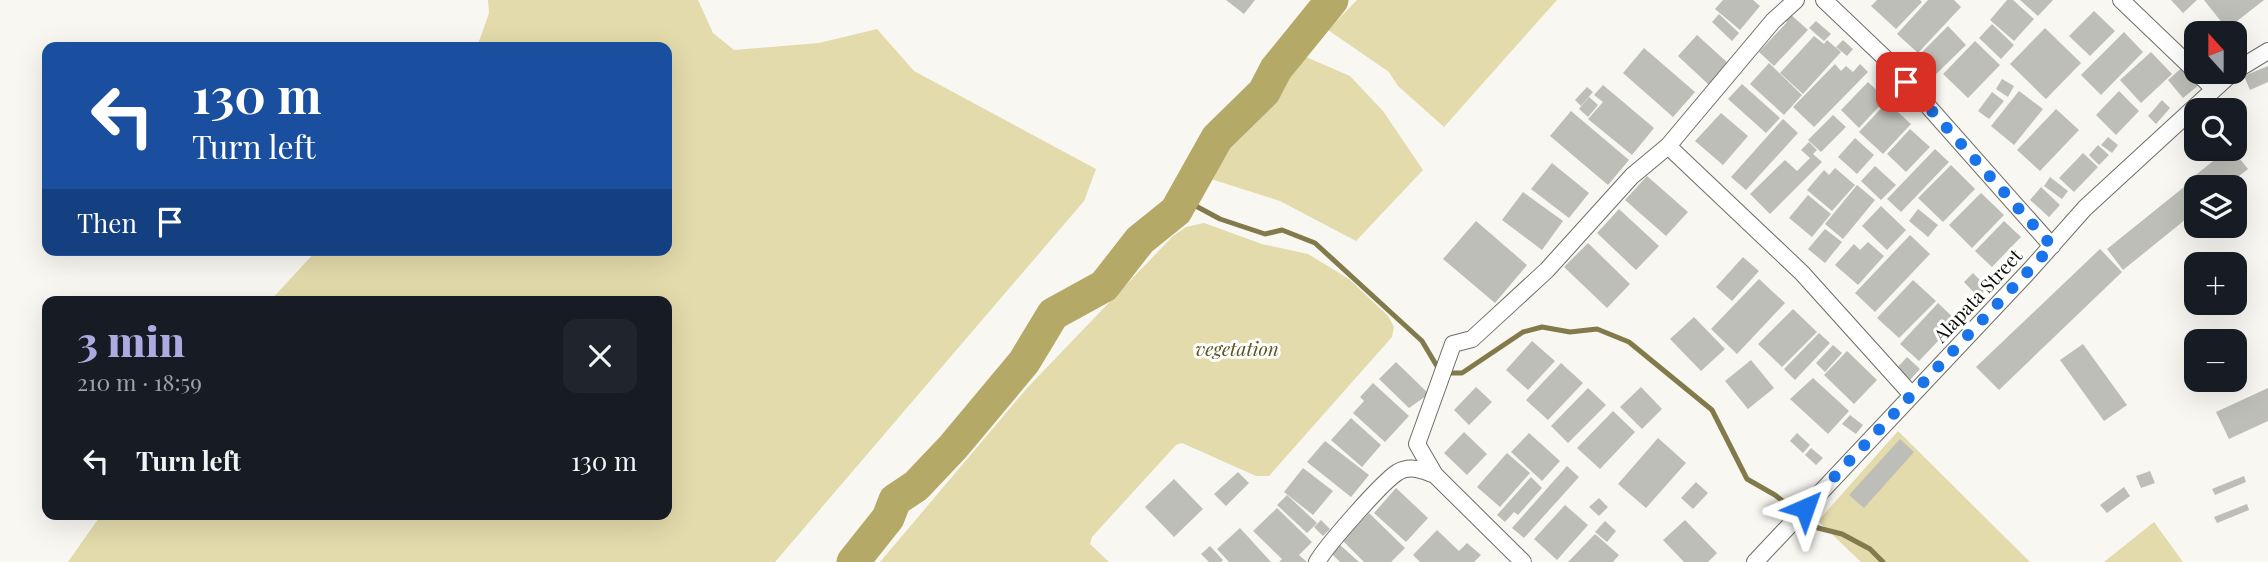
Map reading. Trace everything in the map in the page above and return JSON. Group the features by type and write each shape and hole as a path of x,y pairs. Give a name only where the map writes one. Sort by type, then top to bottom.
{"street":[{"path":"1523,562 1435,475 1417,444 1453,344 1472,339 1546,270 1632,176 1668,146 1773,21 1796,0"},
{"path":"1824,0 1888,61 2052,246"},
{"path":"2121,0 2214,89"},
{"name":"Alapata Street","path":"2247,63 2268,51"},
{"name":"Alapata Street","path":"1755,562 2085,208 2220,84"},
{"path":"1668,146 1802,273 1912,395"},
{"path":"1317,562 1399,472 1415,468 1435,475"}],"green space":[{"path":"488,0 698,0 713,33 734,50 819,43 877,29 914,71 1096,169 1084,201 775,562 68,562 97,520 672,520 672,296 275,296 311,256 672,256 672,42 479,42 489,13"},
{"path":"1357,0 1557,0 1444,127 1398,86 1389,72 1328,30"},
{"path":"1299,54 1350,76 1383,111 1423,170 1356,241 1280,201 1208,178 1228,129"},
{"name":"vegetation","path":"1204,223 1262,244 1308,254 1349,279 1388,316 1394,327 1392,337 1269,476 1256,476 1182,443 1176,445 1092,537 1090,544 1109,562 880,562 1028,387 1173,236 1186,227"},
{"path":"1898,431 2030,562 1861,562 1818,521"},
{"path":"2154,522 2183,562 2104,562"}],"building":[{"path":"1226,0 1255,0 1244,14"},
{"path":"1723,0 1753,0 1760,6 1740,30 1715,9"},
{"path":"1877,0 1922,2 1896,29 1871,6"},
{"path":"1928,0 1954,0 1961,7 1918,53 1897,34"},
{"path":"2007,0 2013,0 2034,19 2014,41 1990,20"},
{"path":"2020,0 2053,0 2038,16"},
{"path":"2171,0 2197,0 2183,13"},
{"path":"2204,0 2264,0 2237,21 2221,21"},
{"path":"2094,11 2115,31 2090,56 2069,36"},
{"path":"1789,13 1808,30 1774,66 1759,52 1787,22 1783,19"},
{"path":"1719,14 1739,33 1732,41 1712,22"},
{"path":"1816,21 1831,34 1824,41 1809,28"},
{"path":"1992,24 2014,45 2001,59 1979,38"},
{"path":"1948,26 1966,45 1934,76 1916,58"},
{"path":"2045,28 2081,63 2046,99 2010,64"},
{"path":"2124,32 2143,52 2101,95 2081,75"},
{"path":"1697,35 1729,64 1709,85 1678,56"},
{"path":"1814,36 1824,44 1827,40 1841,52 1803,94 1780,73"},
{"path":"1843,40 1853,49 1847,56 1836,47"},
{"path":"1975,41 2000,65 1968,98 1943,74"},
{"path":"1644,48 1695,92 1673,117 1623,73"},
{"path":"2151,52 2172,74 2141,103 2120,80"},
{"path":"1769,63 1802,95 1784,115 1750,84"},
{"path":"1835,64 1841,71 1846,66 1853,72 1860,64 1868,72 1814,127 1793,107"},
{"path":"2184,66 2184,84 2200,84 2183,98 2168,80"},
{"path":"2268,66 2268,82 2250,90 2247,75"},
{"path":"2002,79 2014,86 2008,97 1996,89"},
{"path":"1893,81 1901,91 1891,100 1883,90"},
{"path":"1868,82 1886,99 1859,128 1841,110"},
{"path":"1742,84 1780,118 1766,133 1728,99"},
{"path":"1603,85 1654,128 1632,155 1588,119 1603,102 1594,95"},
{"path":"1587,87 1593,92 1581,106 1575,100"},
{"path":"2019,91 2043,109 2014,145 1991,126"},
{"path":"2119,91 2139,111 2116,135 2096,115"},
{"path":"1992,92 2004,101 1989,119 1978,111"},
{"path":"1589,97 1598,105 1588,117 1579,109"},
{"path":"2162,100 2170,108 2156,124 2148,116"},
{"path":"1887,102 1911,124 1883,154 1859,132"},
{"path":"2056,109 2079,130 2040,171 2017,150"},
{"path":"1571,111 1629,160 1608,185 1550,136"},
{"path":"1721,113 1748,136 1723,165 1695,141"},
{"path":"1833,115 1846,127 1821,152 1808,140"},
{"path":"1783,119 1798,133 1746,190 1731,177"},
{"path":"1910,129 1930,147 1906,172 1887,154"},
{"path":"2108,137 2118,145 2112,153 2101,145"},
{"path":"1855,138 1874,155 1857,174 1838,157"},
{"path":"1809,142 1817,150 1813,154 1822,162 1770,214 1750,194 1785,160 1797,171 1810,158 1801,150"},
{"path":"2098,145 2109,155 2099,165 2089,155"},
{"path":"1935,149 1949,162 1901,212 1887,199"},
{"path":"2083,153 2098,167 2074,192 2059,178"},
{"path":"2213,161 2242,161 2248,169 2240,175 2196,175"},
{"path":"1552,163 1589,193 1569,218 1531,189"},
{"path":"1951,165 1975,189 1943,222 1918,198"},
{"path":"1875,166 1896,185 1881,200 1861,181"},
{"path":"1835,168 1855,185 1832,211 1807,190 1824,170 1829,175"},
{"path":"1647,176 1688,212 1666,236 1625,200"},
{"path":"2050,177 2068,191 2062,199 2044,186"},
{"path":"1857,185 1875,200 1843,239 1825,224"},
{"path":"2041,187 2060,205 2049,217 2030,200"},
{"path":"2184,187 2184,221 2123,270 2107,249"},
{"path":"1523,192 1563,221 1542,250 1502,220"},
{"path":"1981,193 2004,215 1972,248 1949,225"},
{"path":"1808,195 1831,214 1812,237 1789,218"},
{"path":"1881,206 1906,230 1887,250 1862,226"},
{"path":"1619,209 1659,246 1636,270 1597,233"},
{"path":"1918,209 1938,225 1928,237 1909,221"},
{"path":"1476,221 1527,265 1495,303 1443,259"},
{"path":"2004,221 2021,237 1992,267 1975,251"},
{"path":"1825,229 1842,242 1825,263 1808,249"},
{"path":"1910,235 1930,254 1875,312 1855,293"},
{"path":"1868,242 1884,256 1858,285 1835,265 1854,244 1860,250"},
{"path":"1588,243 1630,284 1607,308 1564,267"},
{"path":"2100,249 2122,272 1999,390 1976,367"},
{"path":"1743,257 1759,271 1732,301 1716,287"},
{"path":"1973,273 1988,288 1978,297 1964,282"},
{"path":"1759,279 1785,303 1737,354 1711,329"},
{"path":"1913,280 1936,301 1899,338 1877,318"},
{"path":"1938,303 1957,321 1919,361 1900,344"},
{"path":"1793,309 1817,332 1782,367 1758,344"},
{"path":"1694,317 1725,349 1701,371 1670,339"},
{"path":"1819,333 1830,343 1795,380 1784,369"},
{"path":"1532,341 1555,361 1528,390 1506,370"},
{"path":"2083,344 2127,405 2104,421 2060,360"},
{"path":"1833,345 1842,353 1825,372 1816,363"},
{"path":"1847,351 1877,380 1854,404 1824,375"},
{"path":"1907,357 1920,369 1909,381 1896,369"},
{"path":"1751,360 1774,388 1748,409 1725,381"},
{"path":"1396,362 1429,394 1409,408 1379,379"},
{"path":"1561,363 1583,383 1548,420 1526,400"},
{"path":"1813,378 1849,411 1828,434 1790,399"},
{"path":"1373,383 1409,416 1385,442 1353,413 1364,401 1360,397"},
{"path":"1476,387 1492,402 1469,425 1454,410"},
{"path":"1641,387 1662,409 1642,429 1620,407"},
{"path":"1588,388 1606,405 1568,443 1551,426"},
{"path":"2268,388 2268,421 2229,439 2216,412"},
{"path":"1613,411 1635,432 1600,469 1577,448"},
{"path":"1850,415 1863,425 1856,434 1842,424"},
{"path":"1351,418 1381,445 1362,467 1331,440"},
{"path":"1464,432 1487,454 1467,475 1444,453"},
{"path":"1529,433 1560,461 1542,481 1511,452"},
{"path":"1797,433 1810,445 1803,453 1790,441"},
{"path":"1658,438 1686,463 1646,508 1618,484"},
{"path":"1900,439 1914,452 1864,508 1849,495"},
{"path":"1325,441 1369,475 1351,497 1307,462"},
{"path":"1811,448 1823,458 1816,465 1805,455"},
{"path":"1507,453 1530,473 1500,507 1477,487"},
{"path":"1567,466 1579,477 1524,538 1512,528"},
{"path":"1303,468 1333,491 1313,515 1284,492"},
{"path":"2150,471 2155,483 2141,488 2136,476"},
{"path":"1238,472 1249,483 1226,506 1214,494"},
{"path":"2244,476 2246,482 2215,495 2212,489"},
{"path":"1531,477 1542,488 1518,515 1514,512 1505,522 1497,515"},
{"path":"1174,479 1203,509 1174,537 1145,507"},
{"path":"1696,482 1708,493 1693,509 1681,498"},
{"path":"2124,487 2130,496 2107,513 2100,505"},
{"path":"1396,488 1428,518 1406,542 1374,513"},
{"path":"1287,495 1317,523 1307,533 1277,505"},
{"path":"1599,498 1608,507 1599,516 1589,507"},
{"path":"2247,504 2249,510 2217,523 2214,517"},
{"path":"1565,505 1588,525 1557,560 1534,539"},
{"path":"1277,508 1312,542 1299,555 1307,562 1279,562 1282,559 1253,531"},
{"path":"1369,513 1405,548 1391,562 1364,562 1342,540"},
{"path":"1321,520 1330,529 1323,536 1314,527"},
{"path":"1685,520 1717,553 1708,562 1684,562 1663,540"},
{"path":"1605,521 1616,531 1607,542 1595,532"},
{"path":"1240,528 1271,562 1229,562 1217,549"},
{"path":"1437,530 1459,551 1467,543 1481,555 1474,562 1420,562 1413,555"},
{"path":"1595,534 1619,555 1613,562 1568,562"},
{"path":"1339,544 1359,562 1340,562 1331,553"},
{"path":"1210,546 1223,560 1221,562 1209,562 1201,554"}],"waterway":[{"path":"853,562 888,518 895,500 916,486 953,447 1024,362 1053,314 1104,286 1140,240 1176,211 1217,138 1264,92 1276,69 1332,0"},
{"path":"1181,198 1220,219 1265,234 1282,230 1315,243 1422,341 1441,373 1462,373 1523,332 1542,327 1570,332 1597,329 1629,342 1712,410 1747,479 1775,495 1818,528 1842,534 1870,549 1883,562"}],"route":[{"path":"1805,508 2052,246 1906,82"}]}
